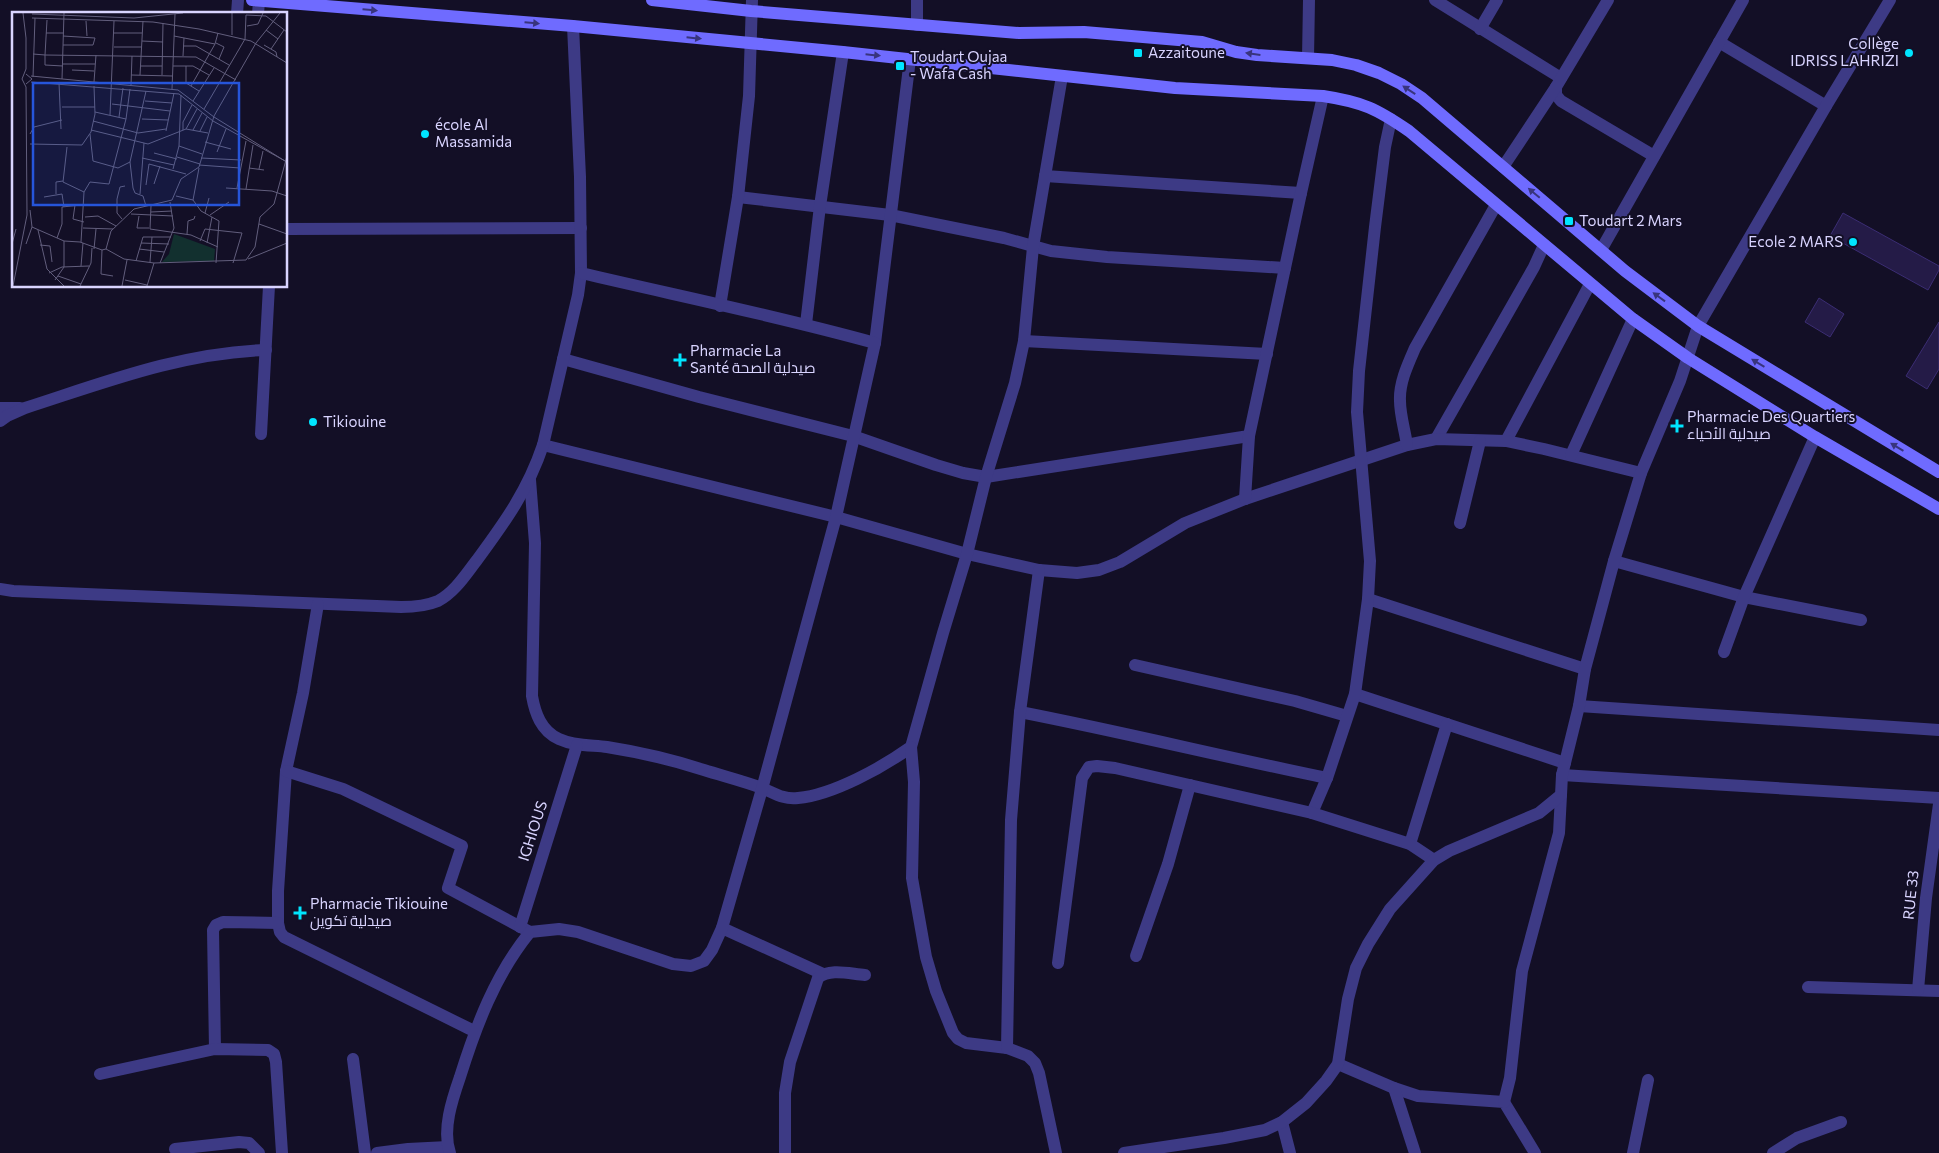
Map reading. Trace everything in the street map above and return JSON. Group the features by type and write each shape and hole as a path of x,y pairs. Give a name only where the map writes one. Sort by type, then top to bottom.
{"street":[{"path":"252,0 573,26 843,52 1176,88 1324,96 1372,107 1409,131 1633,320 1688,358 1939,509"},
{"path":"652,0 751,5 917,25 1019,33 1084,32 1184,40 1202,42 1236,52 1257,55 1332,60 1379,74 1401,84 1422,98 1644,286 1698,326 1939,472"},
{"path":"917,0 917,25"},
{"path":"1308,58 1309,0"},
{"path":"1435,0 1558,83"},
{"path":"1480,29 1497,0"},
{"path":"1503,167 1558,83 1608,0"},
{"path":"1601,250 1743,0"},
{"path":"1535,1153 1504,1102 1510,1078 1522,972 1559,833 1563,769 1578,706 1584,669 1641,473 1688,358 1698,326 1890,0"},
{"path":"720,306 738,198 750,96 751,5"},
{"path":"0,589 401,607 422,606 438,600 453,590 512,513 530,480 543,445 578,295 582,273 573,26"},
{"path":"1719,42 1826,106"},
{"path":"806,324 820,206 843,52"},
{"path":"286,771 343,789 462,846 448,888 525,930 559,929 578,932 673,964 691,966 704,961 712,950 722,928 836,517 875,343 910,59"},
{"path":"1056,1153 1039,1073 1035,1063 1028,1056 1007,1048 966,1043 958,1040 953,1033 936,991 926,956 912,878 914,782 911,747 942,633 967,554 986,477 1015,383 1024,341 1033,247 1062,76"},
{"path":"1558,83 1556,95 1561,101 1654,156"},
{"path":"1245,498 1249,436 1301,193 1324,96"},
{"path":"1312,813 1327,778 1355,694 1368,599 1370,560 1357,412 1359,371 1384,156 1391,118"},
{"path":"1045,176 1301,193"},
{"path":"738,198 890,215 1004,238 1051,251 1098,256 1285,268"},
{"path":"1407,445 1400,401 1401,386 1406,369 1415,348 1496,205"},
{"path":"288,229 581,228"},
{"path":"1436,439 1534,267 1544,244"},
{"path":"582,273 720,306 806,324 875,343"},
{"path":"1506,441 1590,284"},
{"path":"262,434 269,288"},
{"path":"1571,456 1633,320"},
{"path":"1024,341 1266,354"},
{"path":"0,421 25,408 174,361 235,351 266,350"},
{"path":"563,359 699,397 853,436 936,465 986,477 1249,436"},
{"path":"0,408 25,408"},
{"path":"1724,652 1744,597 1815,436"},
{"path":"543,445 836,517 967,554 1039,570 1077,573 1099,570 1120,562 1185,523 1245,498 1407,445 1436,439 1506,441 1641,473"},
{"path":"1460,524 1480,441"},
{"path":"530,480 536,543 532,696 534,712 541,725 557,738 576,745 607,747 701,769 781,797 796,799 810,797 863,776 896,758 911,747"},
{"path":"1614,561 1744,597 1862,620"},
{"path":"1007,1048 1011,820 1020,712 1039,570"},
{"path":"0,594 13,591"},
{"path":"1368,599 1584,669"},
{"path":"318,604 303,693 286,771 278,891 278,923 280,932 284,937 474,1032"},
{"path":"1135,665 1276,696 1347,716"},
{"path":"1355,694 1447,724 1563,769 1939,798"},
{"path":"1578,706 1939,730"},
{"path":"1020,712 1327,778"},
{"path":"1410,844 1447,724"},
{"name":"IGHIOUS","path":"449,1150 448,1131 452,1100 474,1032 525,930 576,745"},
{"path":"1058,963 1082,778 1084,772 1089,767 1115,768 1312,813 1410,844 1434,860"},
{"path":"1136,956 1168,864 1190,785"},
{"path":"1124,1153 1264,1130 1282,1122 1306,1103 1326,1081 1338,1064 1348,999 1356,968 1368,944 1390,909 1434,860 1449,851 1540,813 1561,795"},
{"name":"RUE 33","path":"1918,990 1926,898 1939,806"},
{"path":"215,1049 213,930 216,925 223,922 278,923"},
{"path":"722,928 823,974"},
{"path":"785,1153 785,1093 790,1062 818,978 823,974 831,972 865,975"},
{"path":"1808,987 1939,991"},
{"path":"100,1074 215,1049 268,1050 274,1054 282,1153"},
{"path":"353,1059 365,1153"},
{"path":"1338,1064 1418,1096 1504,1102"},
{"path":"1633,1153 1648,1080"},
{"path":"1394,1088 1415,1153"},
{"path":"1282,1122 1290,1153"},
{"path":"1773,1153 1797,1138 1841,1122"},
{"path":"175,1149 239,1142 248,1143 259,1153"},
{"path":"385,1152 449,1150"}],"building":[{"path":"1843,213 1939,266 1939,270 1928,290 1830,236"},
{"path":"1819,298 1844,314 1830,337 1805,322"},
{"path":"1939,322 1939,369 1927,389 1906,376"}],"place":[{"name":"Azzaitoune","path":"1138,53"},
{"name":"Collège IDRISS LAHRIZI","path":"1909,53"},
{"name":"Toudart Oujaa - Wafa Cash","path":"900,66"},
{"name":"école Al Massamida","path":"425,134"},
{"name":"Toudart 2 Mars","path":"1569,221"},
{"name":"Ecole 2 MARS","path":"1853,242"},
{"name":"Pharmacie La Santé صيدلية الصحة","path":"680,360"},
{"name":"Tikiouine","path":"313,422"},
{"name":"Pharmacie Des Quartiers صيدلية الأحياء","path":"1677,426"},
{"name":"Pharmacie Tikiouine صيدلية تكوين","path":"300,913"}]}
